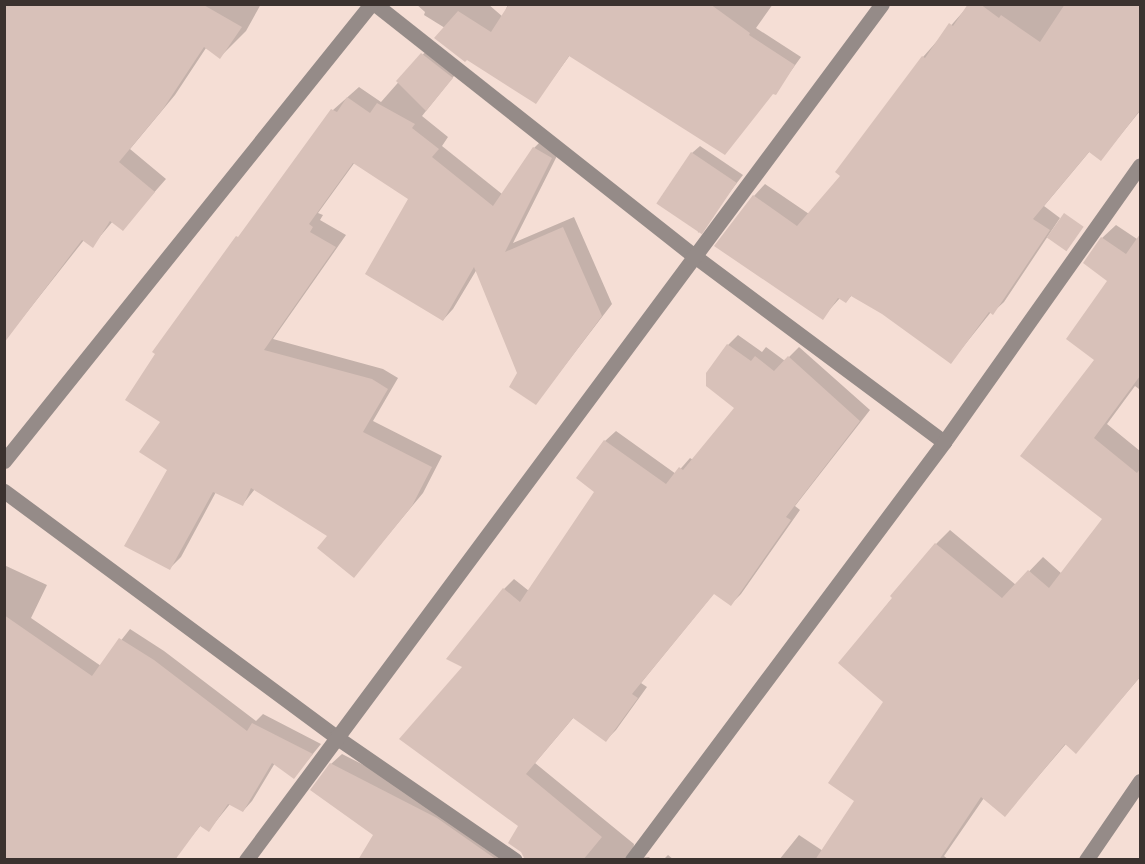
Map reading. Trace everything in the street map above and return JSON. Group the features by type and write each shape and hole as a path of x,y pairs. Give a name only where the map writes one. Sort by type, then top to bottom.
{"street":[{"path":"4,461 373,4 693,255 944,442"},
{"path":"246,860 693,255 882,4"},
{"path":"632,860 944,442 1140,165"},
{"path":"4,491 336,737 515,860"},
{"path":"1086,860 1140,781"}],"building":[{"path":"4,4 202,4 242,27 220,59 204,47 163,109 119,162 155,192 123,231 110,221 93,248 82,240 4,343"},
{"path":"509,4 710,4 750,33 749,35 795,65 776,95 773,94 725,155 569,56 536,104 467,60 465,62 434,38 458,11 491,32"},
{"path":"968,4 980,4 999,18 1001,15 1040,42 1065,4 1140,4 1140,110 1101,161 1089,152 1033,219 1050,230 993,315 989,312 951,364 882,314 851,296 846,303 838,298 823,320 714,246 753,195 797,226 840,176 835,172 922,56 925,58 949,23 953,26"},
{"path":"421,53 453,78 426,111 396,81"},
{"path":"347,97 370,113 377,103 415,124 412,128 439,149 432,157 493,206 533,147 552,158 505,252 563,227 602,316 536,405 509,387 517,373 474,267 443,321 365,274 408,199 353,163 309,224 313,227 310,232 336,247 264,350 372,379 388,389 363,432 432,467 412,506 354,578 317,548 327,536 251,488 243,506 213,492 170,570 124,546 167,470 139,452 160,422 125,400 155,354 152,352 236,236 238,237 331,109 337,112"},
{"path":"691,152 737,183 702,234 656,203"},
{"path":"1064,213 1084,227 1066,251 1047,238"},
{"path":"1140,234 1140,376 1094,438 1137,473 1140,469 1140,677 1076,754 1065,744 1005,817 981,797 939,860 815,860 854,801 828,783 883,702 838,663 892,598 890,596 935,543 1002,598 1028,570 1049,588 1102,519 1020,456 1094,360 1066,339 1107,281 1083,263 1101,237 1126,254"},
{"path":"727,344 751,361 755,356 774,371 788,356 860,421 786,517 791,520 731,606 714,594 632,694 638,698 606,742 573,718 526,774 602,837 583,860 525,860 521,852 508,843 518,826 399,739 462,667 446,659 503,588 520,602 594,492 576,478 604,440 666,484 679,467 683,470 734,408 706,386 706,373"},
{"path":"4,615 92,676 119,638 154,660 247,731 252,723 313,754 294,779 272,763 243,812 228,804 209,832 200,826 175,860 4,860"},
{"path":"330,763 437,818 497,860 358,860 373,835 310,790"}]}
